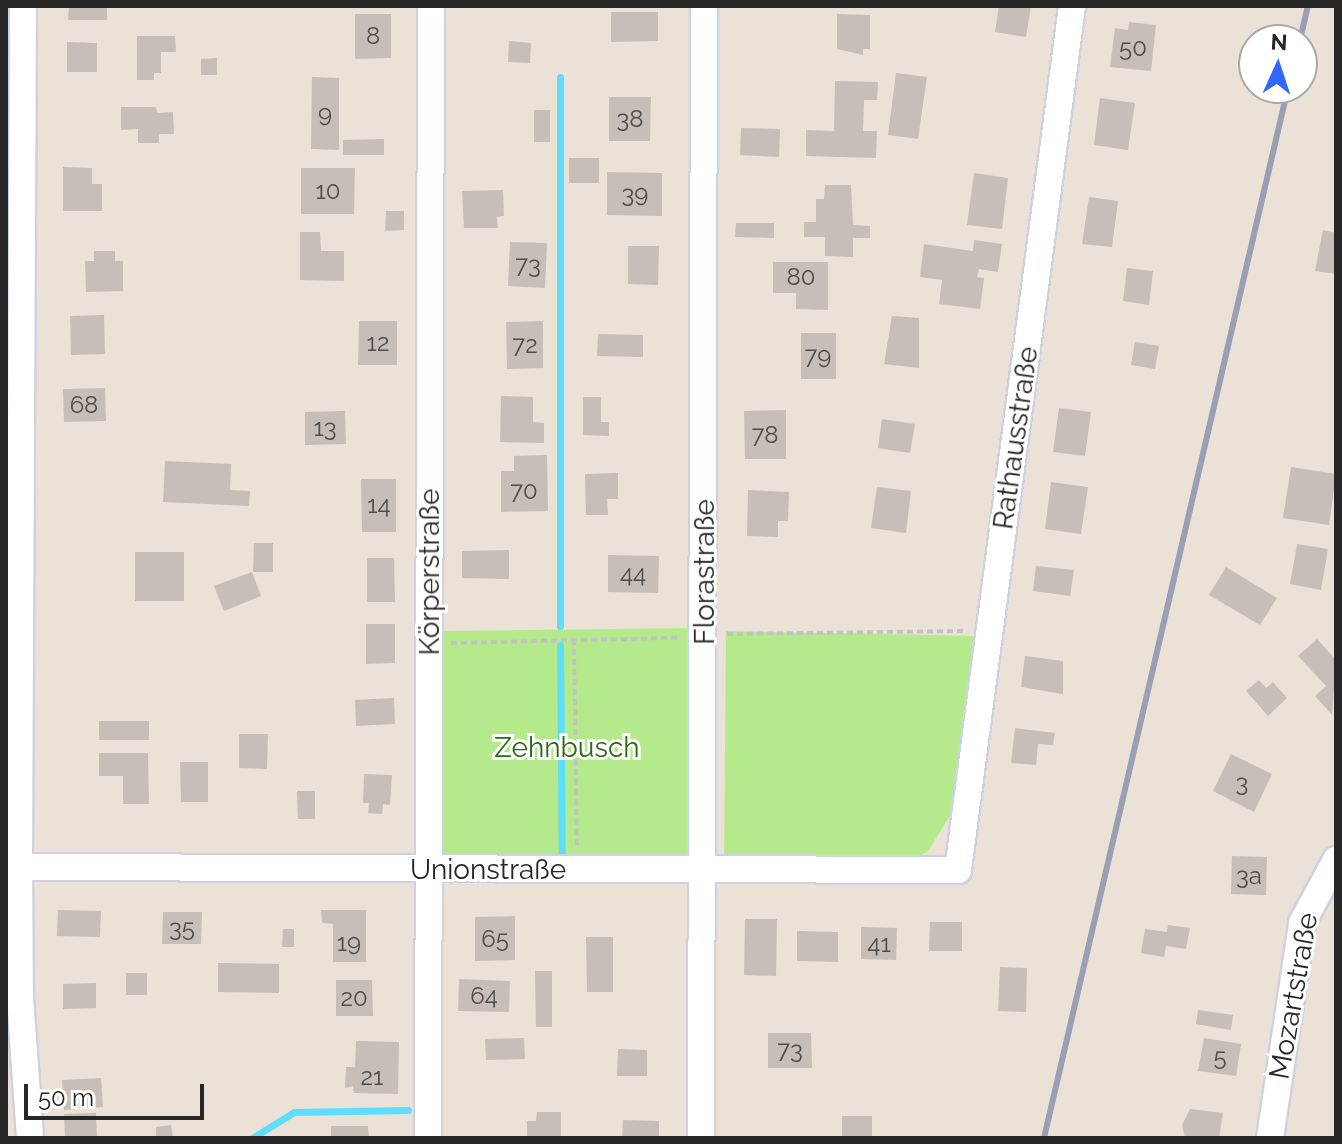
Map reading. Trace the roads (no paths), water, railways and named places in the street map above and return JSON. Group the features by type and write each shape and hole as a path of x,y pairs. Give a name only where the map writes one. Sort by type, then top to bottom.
{"street":[{"path":"23,6 19,867 20,997 30,1138"},
{"name":"Körperstraße","path":"428,1138 431,6"},
{"name":"Florastraße","path":"701,1138 705,637 704,6"},
{"name":"Rathausstraße","path":"958,870 1072,6"},
{"name":"Mozartstraße","path":"1270,1138 1302,923 1336,860"},
{"name":"Unionstraße","path":"19,867 702,872 958,870"}],"waterway":[{"path":"560,77 560,626"},
{"path":"560,645 562,862"},
{"path":"252,1138 294,1112 408,1110"}],"railway":[{"path":"1304,24 1308,6"},
{"path":"1044,1138 1284,104"}],"park label":[{"name":"Zehnbusch","path":"567,748"}]}
